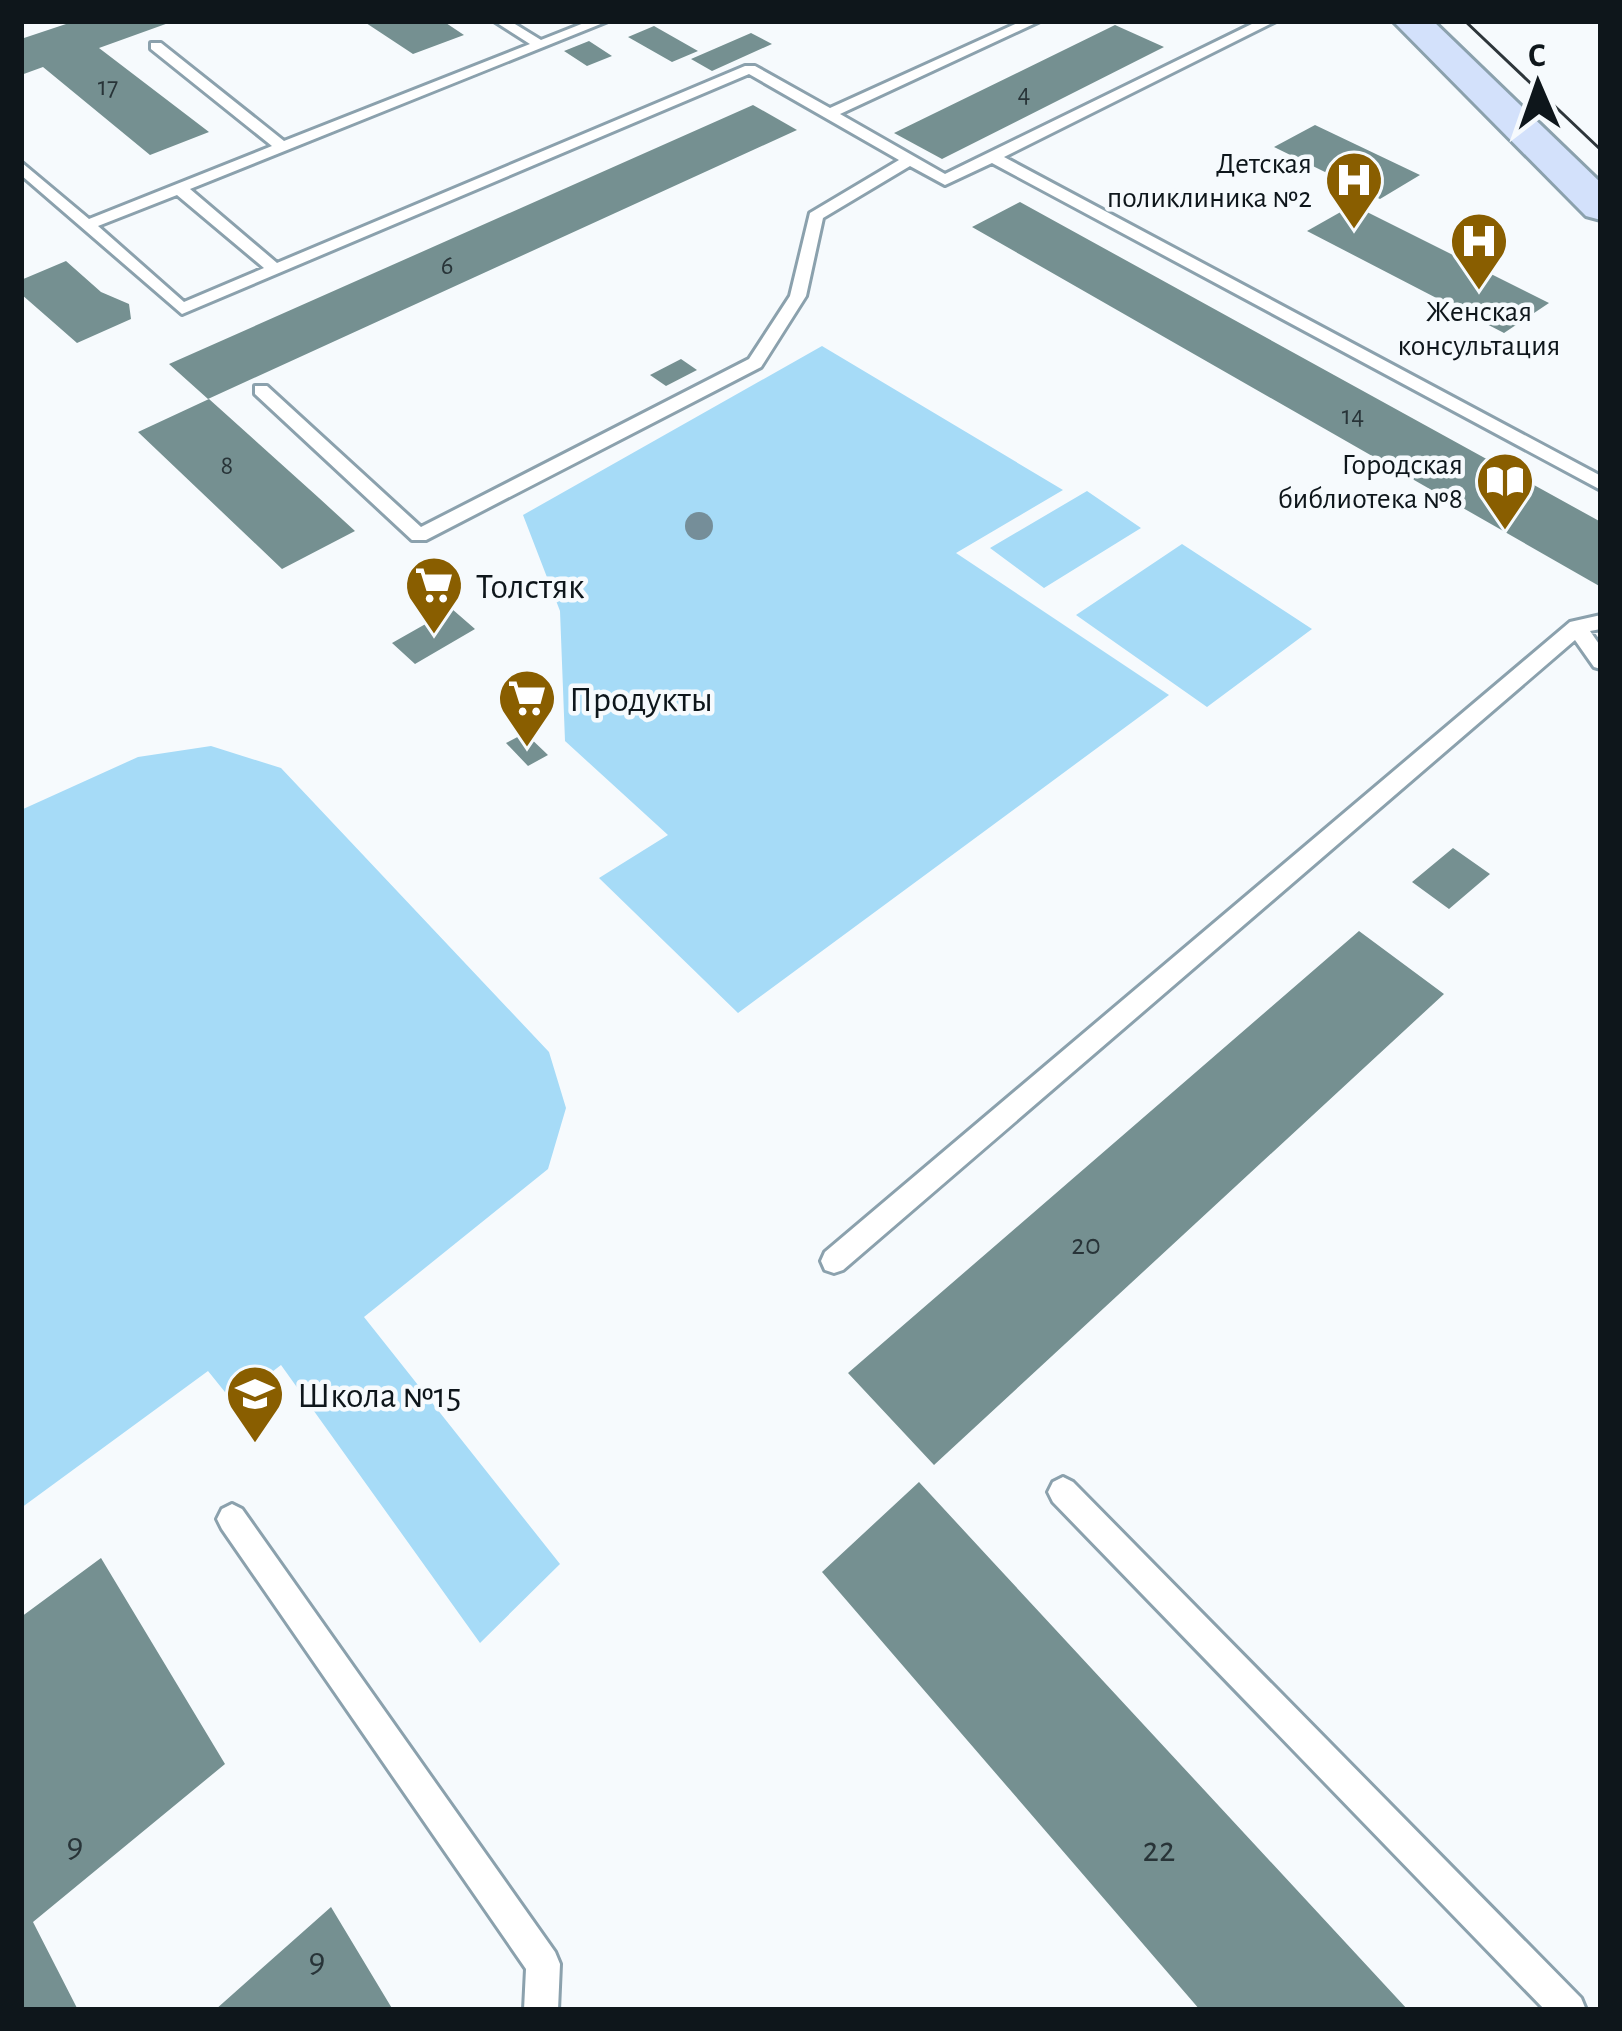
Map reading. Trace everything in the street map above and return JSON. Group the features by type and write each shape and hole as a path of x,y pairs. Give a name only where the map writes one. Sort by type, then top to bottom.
{"main road":[{"path":"1412,21 1601,207"}],"lane":[{"path":"501,21 540,45"},
{"path":"87,225 601,21"},
{"path":"830,114 1033,21"},
{"path":"1222,21 1246,32"},
{"path":"21,167 182,309 749,69 945,180 1269,21"},
{"path":"155,46 283,147"},
{"path":"993,157 1601,484"},
{"path":"261,390 419,536 755,363 798,296 816,216 910,160"},
{"path":"179,188 276,269"},
{"path":"834,1261 1589,625 1601,662"},
{"path":"1063,1492 1569,2010"},
{"path":"232,1520 543,1964 541,2010"}],"shaded area":[{"path":"822,346 1063,490 956,553 1169,695 738,1013 599,878 668,835 565,741 560,611 523,515"},
{"path":"1087,491 1141,528 1044,588 990,548"},
{"path":"1182,544 1312,629 1207,707 1076,615"},
{"path":"211,746 281,768 549,1052 566,1108 548,1169 364,1317 560,1564 480,1643 281,1365 233,1402 208,1371 21,1508 21,810 138,757"}],"building":[{"path":"75,21 174,21 99,48 209,132 150,155 43,67 21,75 21,39"},
{"path":"363,21 443,21 464,35 413,54"},
{"path":"1115,25 1164,47 942,159 894,133"},
{"path":"654,26 698,51 672,62 628,37"},
{"path":"751,33 772,44 712,71 691,59"},
{"path":"589,41 612,56 587,66 564,51"},
{"path":"753,105 797,130 208,399 169,364"},
{"path":"1315,125 1420,175 1380,199 1274,147"},
{"path":"1020,202 1601,522 1601,587 972,227"},
{"path":"1353,205 1549,303 1504,333 1307,231"},
{"path":"66,261 101,292 129,304 131,319 77,343 21,294 21,280"},
{"path":"681,359 697,370 666,386 650,375"},
{"path":"209,399 355,531 282,569 138,432"},
{"name":"Толстяк","path":"452,609 475,629 415,664 392,643"},
{"name":"Продукты","path":"525,733 548,755 528,766 506,743"},
{"path":"1453,848 1490,874 1449,909 1412,882"},
{"path":"1359,931 1444,994 934,1465 848,1373"},
{"path":"919,1482 1408,2010 1200,2010 822,1572"},
{"path":"101,1558 225,1764 33,1922 78,2010 21,2010 21,1617"},
{"path":"331,1907 393,2010 215,2010"}],"tram line":[{"path":"1465,21 1601,150"}],"place":[{"name":"Детская поликлиника №2","path":"1354,231"},
{"name":"Женская консультация","path":"1479,292"},
{"name":"Городская библиотека №8","path":"1505,532"},
{"name":"Толстяк","path":"434,636"},
{"name":"Продукты","path":"527,749"},
{"name":"Школа №15","path":"255,1445"}]}
